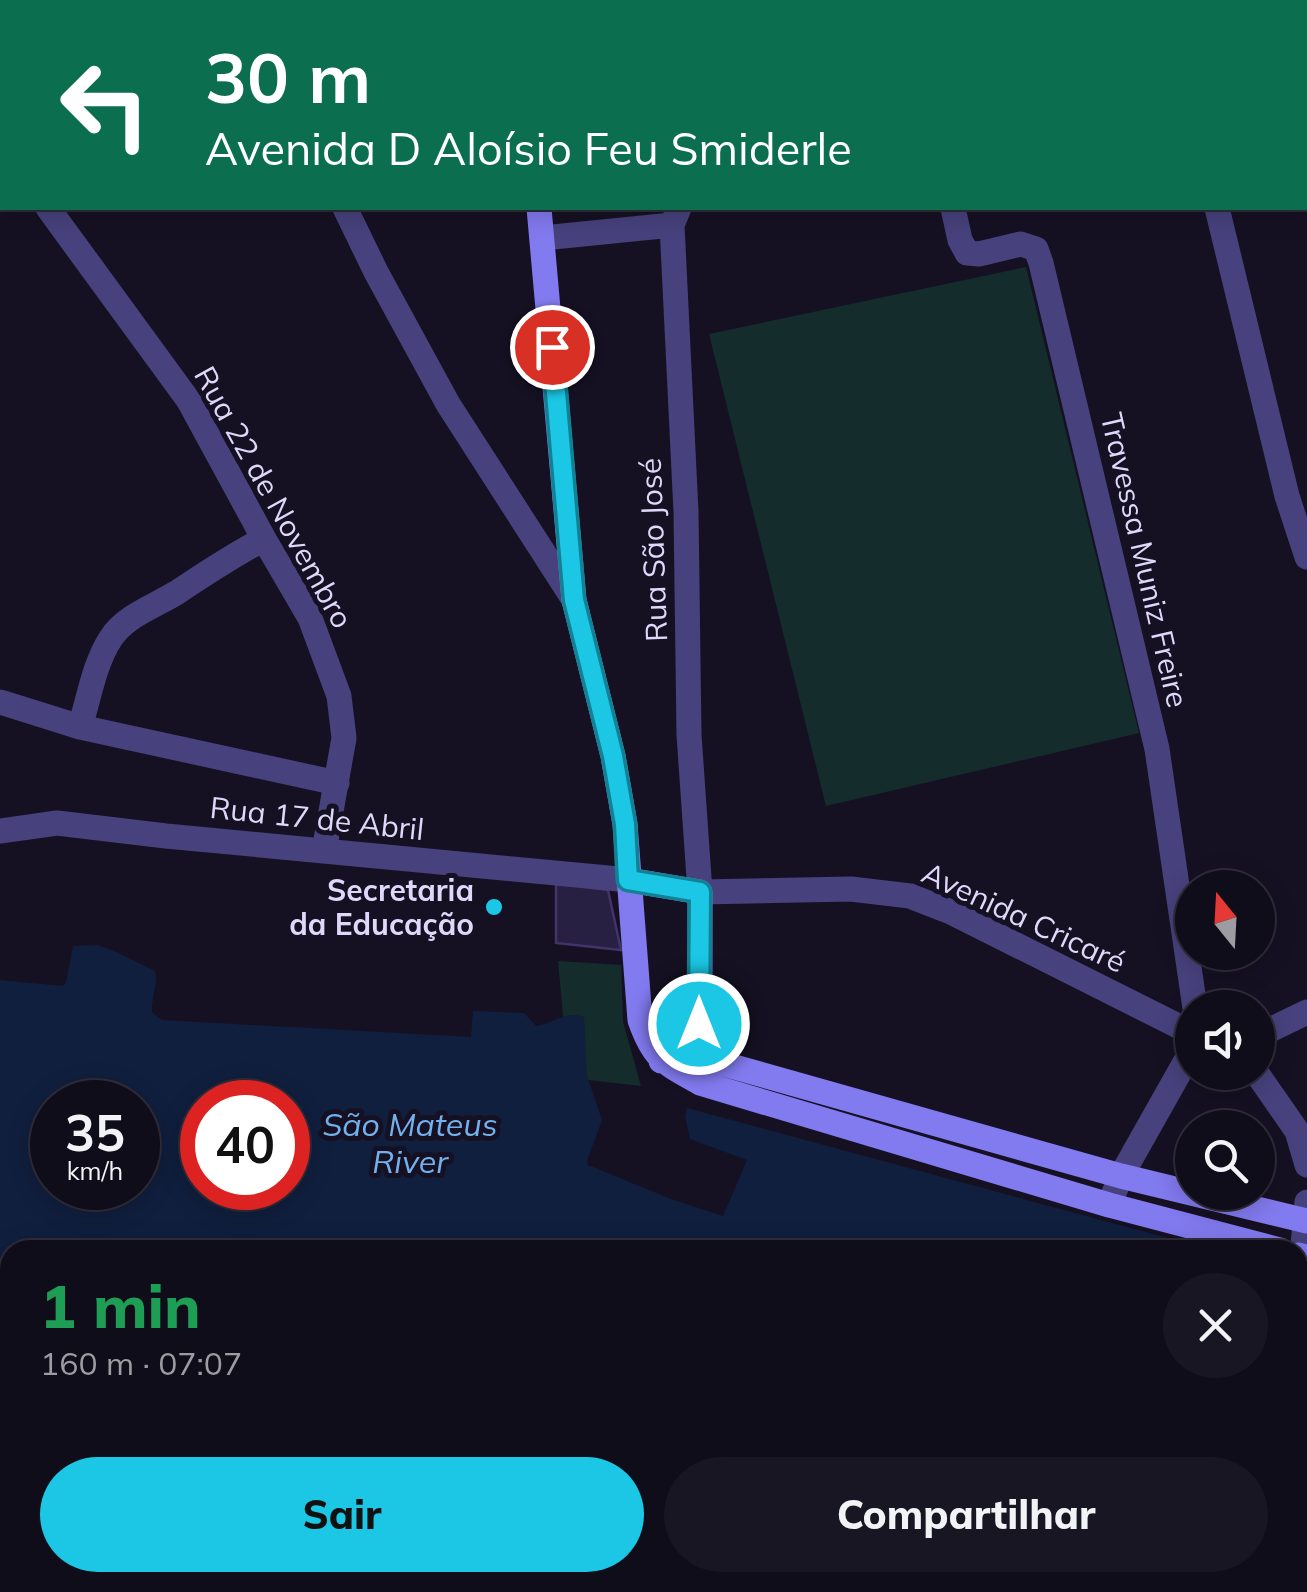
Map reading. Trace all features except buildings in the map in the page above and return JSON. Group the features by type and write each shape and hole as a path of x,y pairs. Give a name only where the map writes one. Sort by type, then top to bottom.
{"street":[{"name":"Rua 22 de Novembro","path":"49,210 189,401 310,618 339,696 344,738 324,852"},
{"path":"345,210 448,404 574,600"},
{"path":"539,210 574,600 613,756 625,824 640,1020 647,1041 661,1061 1121,1176 1306,1215 1300,1240"},
{"name":"Travessa Muniz Freire","path":"953,210 967,253 1021,244 1036,249 1041,263 1156,749 1193,990"},
{"path":"1218,210 1297,494 1307,557"},
{"path":"543,238 675,216"},
{"name":"Rua São José","path":"675,216 690,735 700,892"},
{"path":"80,727 98,664 113,634 147,608 264,539"},
{"name":"Rua 17 de Abril","path":"0,702 80,727 337,784"},
{"name":"Rua 17 de Abril","path":"0,830 57,823 628,880"},
{"path":"628,880 700,892 700,1070"},
{"name":"Avenida Cricaré","path":"700,892 851,889 910,896 951,912 1175,1024"},
{"path":"1275,1028 1307,1012"},
{"path":"700,1070 1109,1204 1244,1240"},
{"path":"1109,1204 1175,1080"},
{"path":"1269,1090 1297,1131 1307,1165"}],"green space":[{"path":"1026,267 1139,733 826,806 709,334"},
{"path":"558,961 621,965 623,1022 641,1086 588,1080 567,1058"}],"water":[{"name":"São Mateus River","path":"97,945 155,971 152,1012 162,1020 471,1037 473,1011 524,1013 536,1026 578,1015 584,1017 587,1076 602,1120 588,1165 671,1199 723,1216 747,1160 690,1139 687,1108 1175,1240 0,1240 0,980 63,986 73,946"}],"place":[{"name":"Secretaria da Educação","path":"494,907"}],"route":[{"path":"552,347 574,600 613,756 625,824 628,880 700,892 699,1024"}]}
